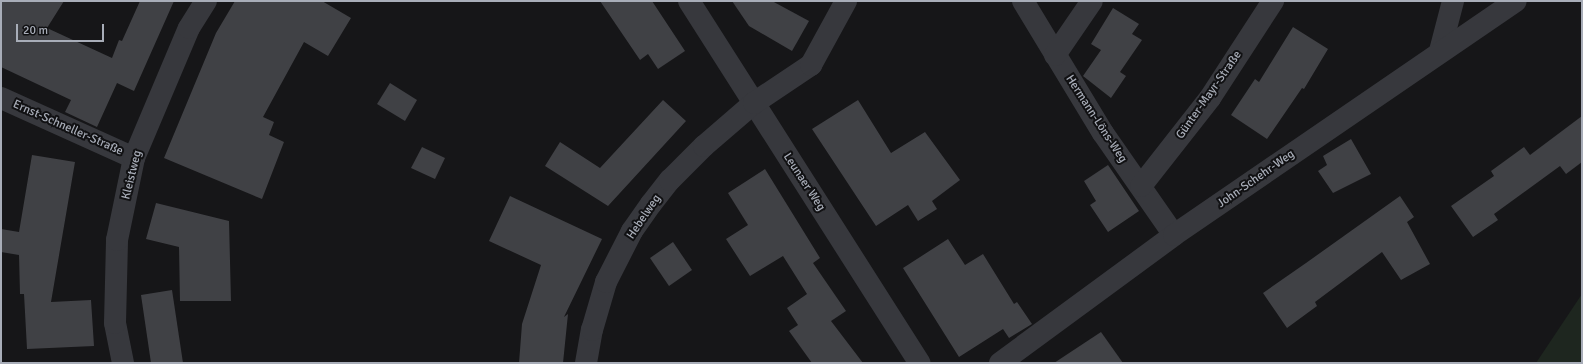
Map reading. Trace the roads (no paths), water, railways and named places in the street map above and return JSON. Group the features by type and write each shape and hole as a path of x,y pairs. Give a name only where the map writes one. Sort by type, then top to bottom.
{"street":[{"name":"Kleistweg","path":"123,363 114,323 117,240 134,158 189,28 206,1"},
{"name":"Leunaer Weg","path":"689,1 920,363"},
{"path":"754,103 811,65 846,1"},
{"name":"Hermann-Löns-Weg","path":"1023,1 1103,133 1174,235"},
{"path":"1055,55 1092,1"},
{"name":"Günter-Mayr-Straße","path":"1141,186 1210,98 1273,1"},
{"path":"1440,51 1453,1"},
{"name":"John-Schehr-Weg","path":"1000,363 1174,235 1440,51 1516,1"},
{"name":"Ernst-Schneller-Straße","path":"1,98 134,158"},
{"name":"Hebelweg","path":"586,363 592,330 606,282 632,231 670,180 704,146 754,103"}]}
